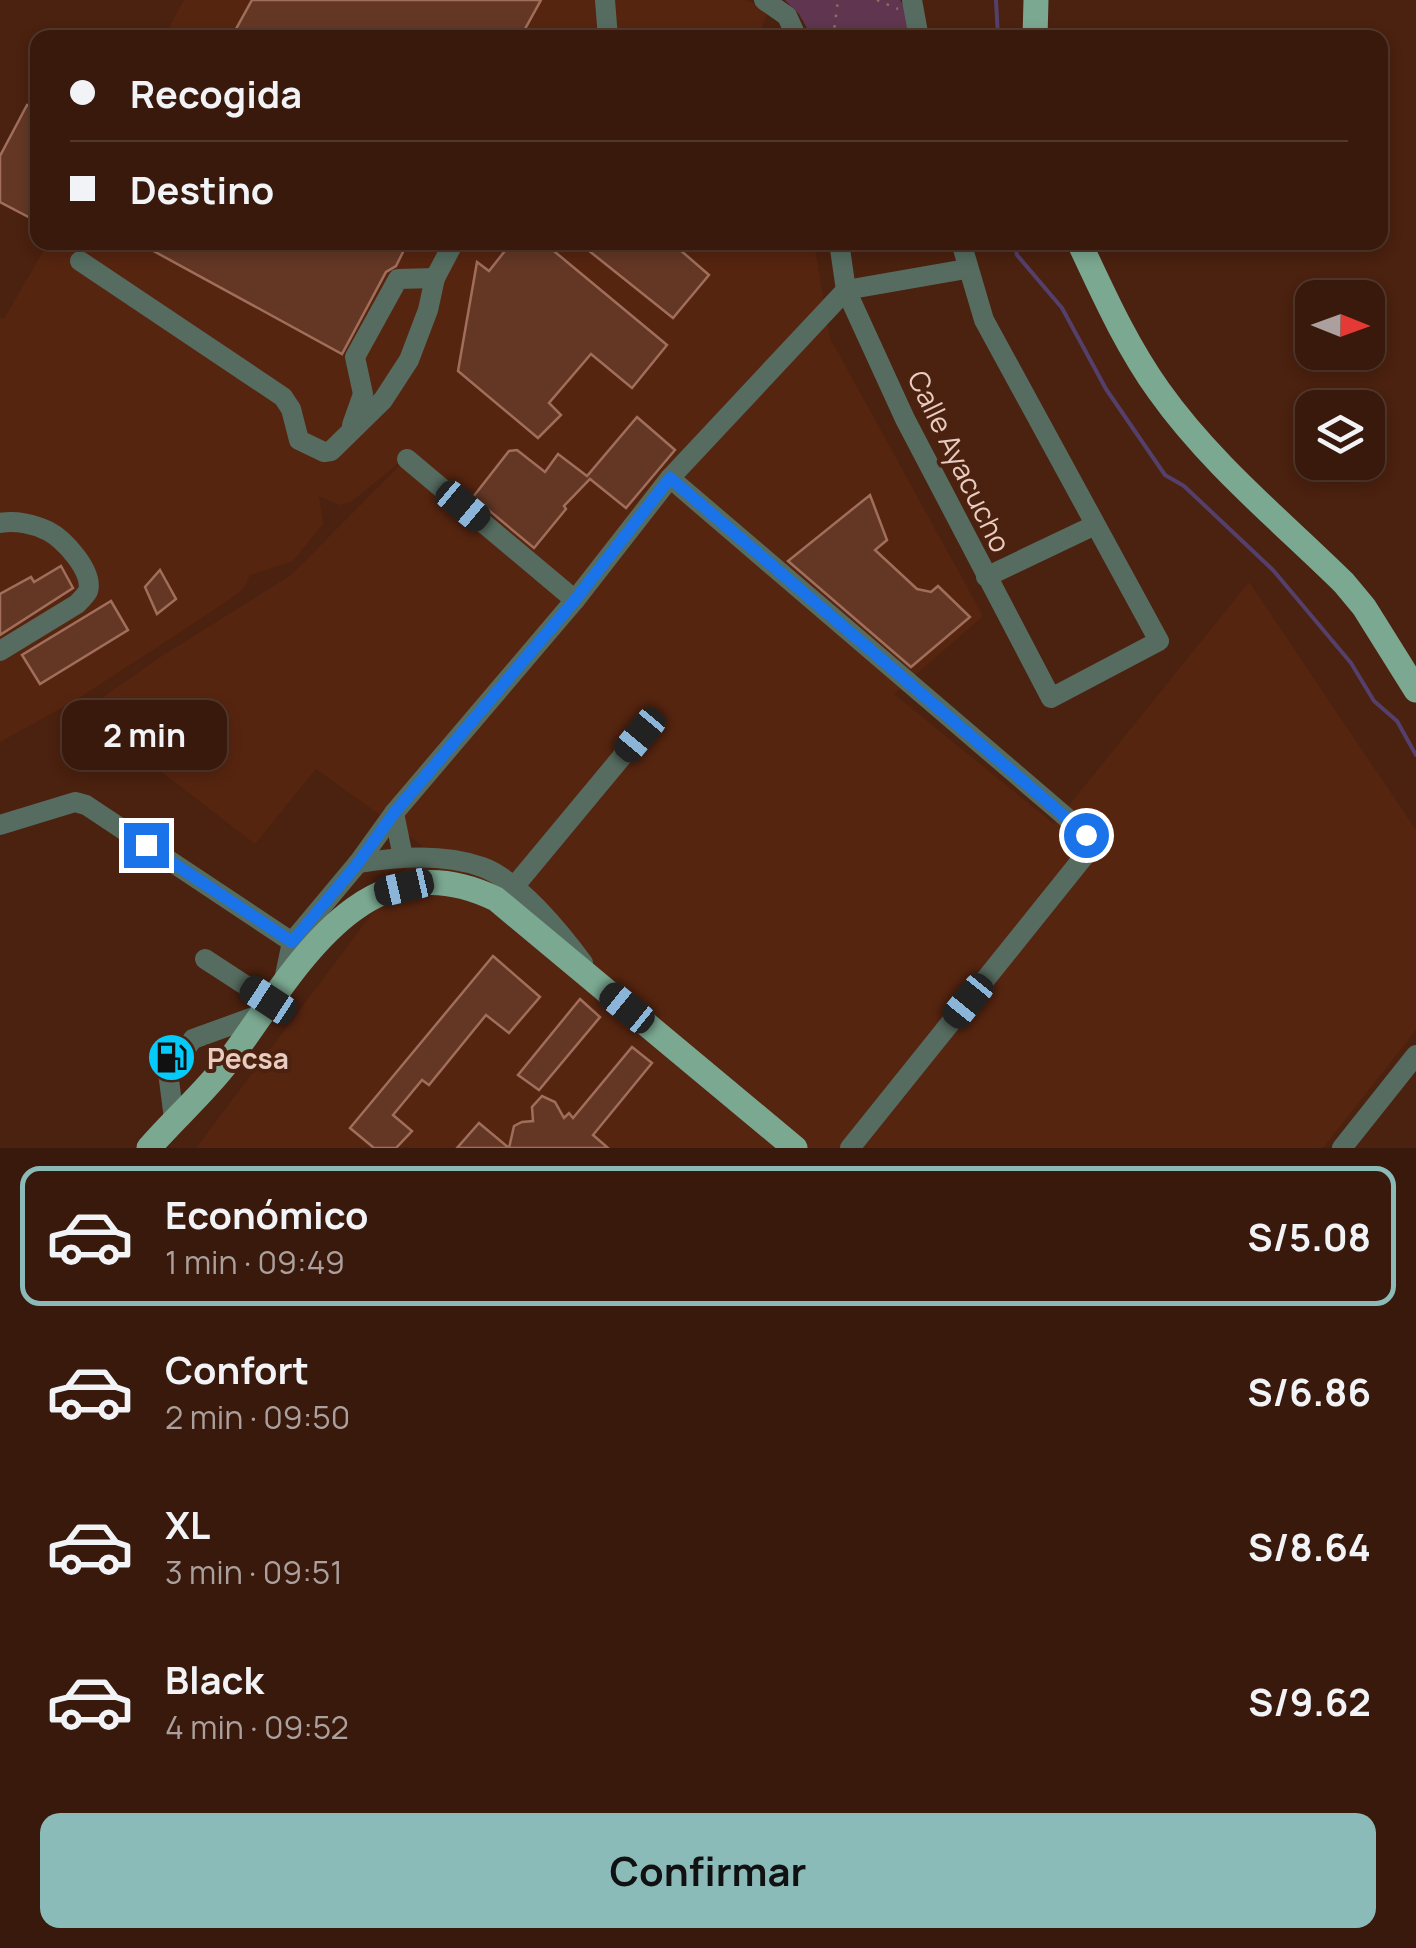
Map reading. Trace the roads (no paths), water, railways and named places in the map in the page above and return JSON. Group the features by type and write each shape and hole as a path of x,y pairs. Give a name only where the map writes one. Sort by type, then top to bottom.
{"main road":[{"path":"1035,30 1036,0"},
{"path":"1083,250 1120,326 1158,390 1210,453 1344,583 1364,607 1416,690"},
{"path":"149,1148 225,1066 271,998 338,919 382,892 426,882 467,885 496,899 795,1148"}],"street":[{"path":"604,0 607,30"},
{"path":"912,0 918,30"},
{"path":"771,1 787,16 793,30"},
{"path":"80,260 282,397 290,409 299,440 324,452 331,450 383,400 409,360 435,278 450,250"},
{"name":"Calle Ayacucho","path":"840,250 846,290 905,419 1051,698 1159,641 1096,525"},
{"path":"962,250 984,320 1096,525 986,577"},
{"path":"174,1119 168,1072 194,1039 271,998 292,942 394,813 575,600 670,478 846,290 966,269"},
{"path":"350,432 362,399 356,356 398,279 435,278"},
{"path":"362,389 383,400"},
{"path":"407,460 575,600"},
{"path":"670,478 1086,835 1086,854 850,1148"},
{"path":"0,523 13,521 46,529 61,539 86,574 88,593 77,604 0,651"},
{"path":"513,888 640,735"},
{"path":"0,826 75,802 86,804 292,942"},
{"path":"394,813 404,857"},
{"path":"358,863 404,857 486,868 554,924 599,984"},
{"path":"205,959 271,998"},
{"path":"1342,1148 1416,1056"}],"waterway":[{"path":"996,0 998,30"},
{"path":"1016,250 1062,308 1106,389 1165,475 1184,486 1273,570 1351,663 1374,701 1397,721 1416,755"}],"place":[{"name":"Pecsa","path":"172,1058"}]}
